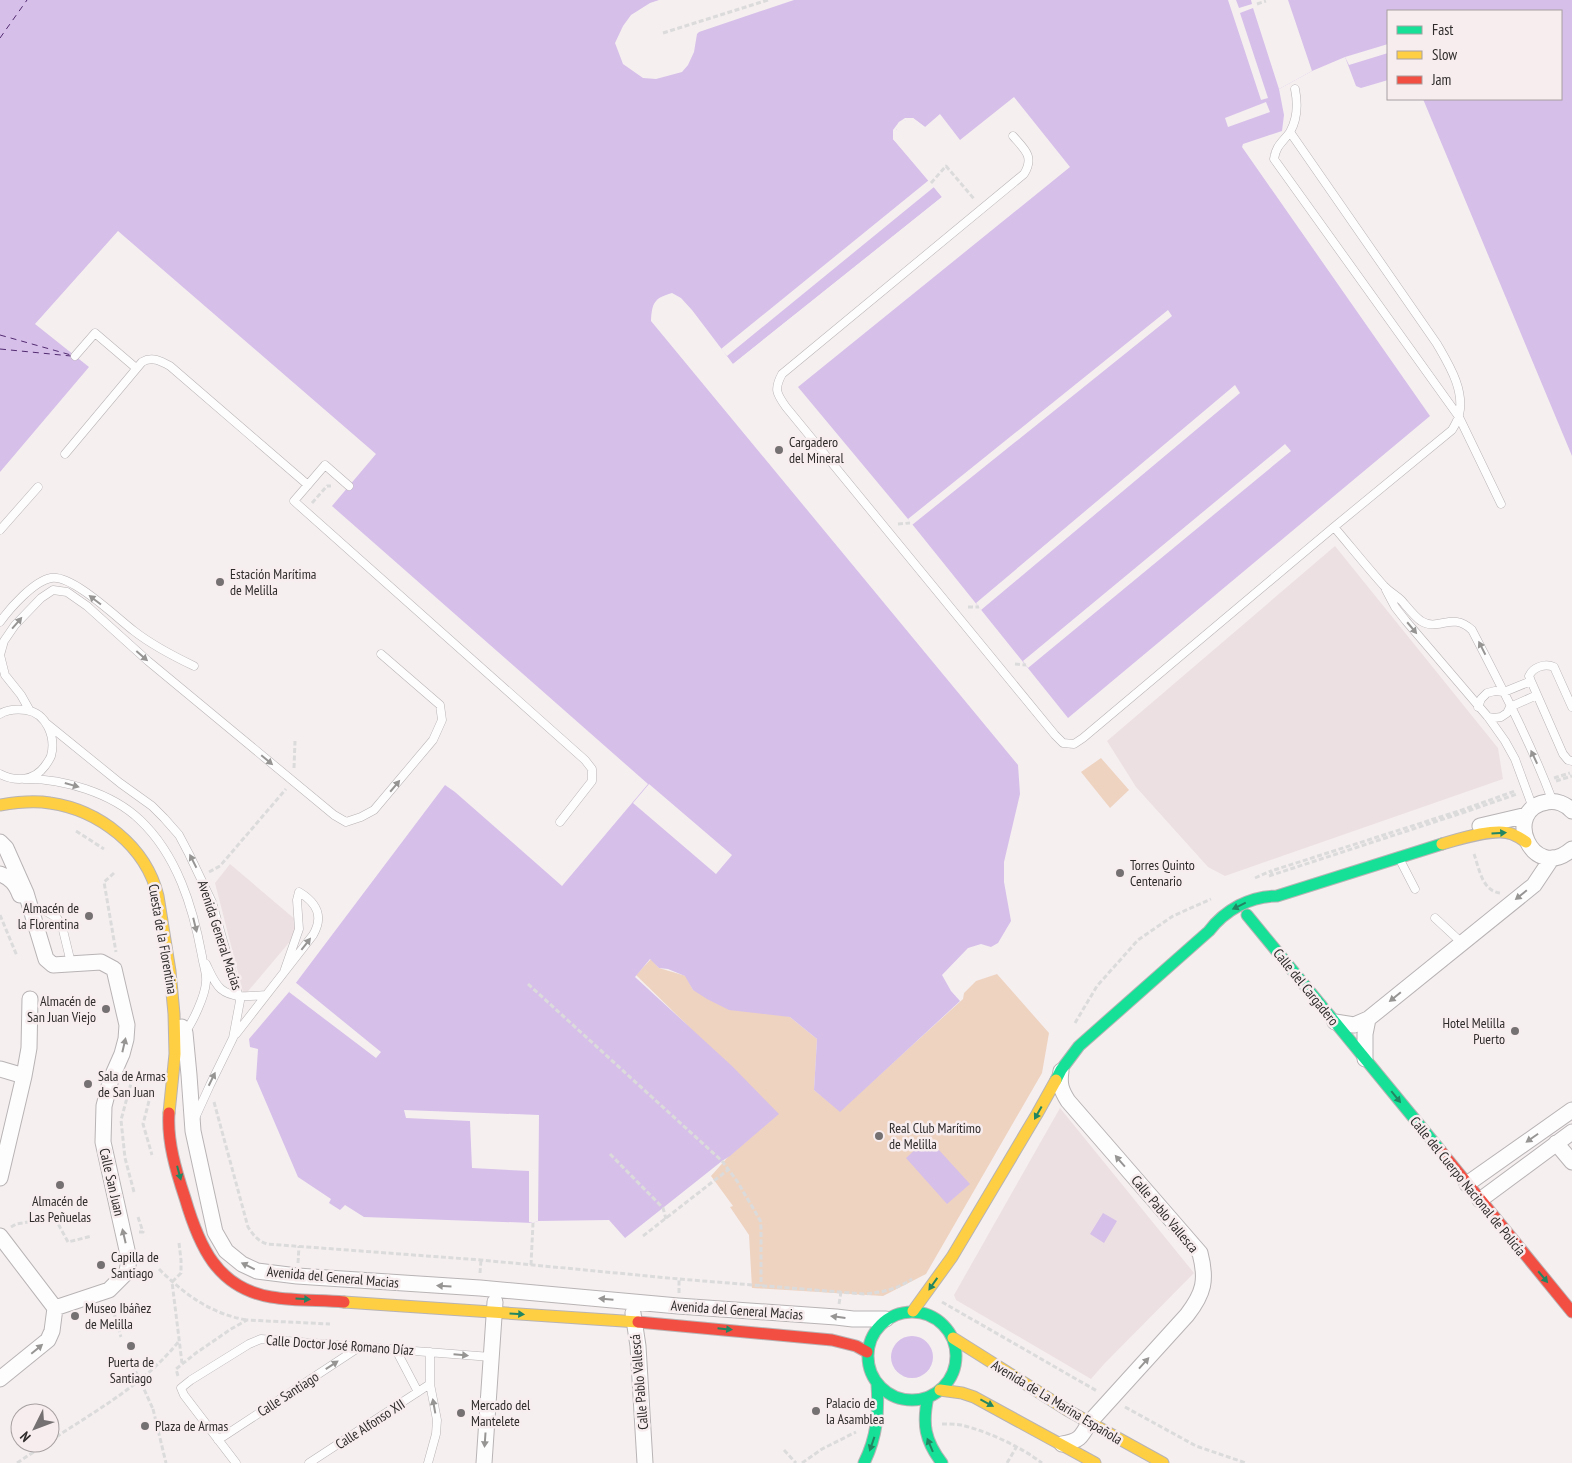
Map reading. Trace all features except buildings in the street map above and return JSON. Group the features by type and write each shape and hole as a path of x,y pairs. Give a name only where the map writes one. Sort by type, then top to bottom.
{"street":[{"name":"Cuesta de la Florentina","path":"0,805 28,800 45,801 94,816 122,836 145,863 153,879 159,903 175,1004"},
{"path":"1526,842 1524,824 1530,812 1539,804 1565,804"},
{"path":"0,813 24,808 40,808 57,811 88,822 109,835 126,853 159,903"},
{"path":"1469,836 1473,831 1488,824 1530,812"},
{"path":"913,1311 952,1257 1061,1070 1079,1046 1209,931 1217,919 1233,909 1260,898 1277,896 1469,836 1505,832 1513,834 1526,842 1537,854 1552,858 1572,850"},
{"path":"3,845 26,893 46,959 53,965 101,962 114,969"},
{"path":"1335,1022 1354,1025 1368,1019 1534,885 1552,858"},
{"path":"0,864 11,874 26,893"},
{"path":"0,874 8,877 20,893 34,952 38,958 46,959"},
{"path":"1209,931 1222,927 1269,904 1277,896"},
{"name":"Calle del Cargadero","path":"1247,915 1365,1059"},
{"name":"Calle San Juan","path":"55,1308 109,1290 127,1272 130,1259 102,1142 104,1106 111,1079 122,1054 127,1025 114,969"},
{"path":"0,1178 30,1048 30,998"},
{"name":"Avenida del General Macias","path":"175,1004 193,1127 215,1232 226,1251 242,1264 257,1271 297,1276 853,1319 886,1319"},
{"path":"1365,1059 1365,1034 1368,1019"},
{"name":"Avenida del General Macias","path":"180,1038 168,1131 198,1240 213,1265 230,1281 252,1292 271,1297 633,1321 832,1340 856,1346 867,1352"},
{"name":"Calle del Cuerpo Nacional de Policía","path":"1365,1059 1572,1312"},
{"path":"0,1069 24,1076"},
{"name":"Calle Pablo Vallesca","path":"1061,1070 1060,1083 1062,1091 1200,1253 1204,1270 1203,1285 1198,1301 1187,1315 1089,1423 1080,1439 1062,1444"},
{"path":"1467,1184 1572,1110"},
{"path":"180,1115 188,1117 193,1127 189,1137 183,1140 176,1140 168,1131 172,1118 180,1115"},
{"path":"1480,1200 1572,1132"},
{"path":"1556,1144 1572,1162"},
{"path":"0,1236 55,1308 52,1331 48,1340 0,1379"},
{"path":"484,1463 496,1290"},
{"name":"Calle Pablo Vallescá","path":"632,1302 633,1321 638,1346 645,1463"},
{"path":"913,1311 925,1313 937,1319 946,1328 953,1338 956,1352 955,1366 949,1380 940,1390 918,1400 906,1400 885,1392 877,1384 871,1374 867,1352 870,1339 886,1319 899,1313 913,1311"},
{"name":"Avenida de La Marina Española","path":"953,1338 1089,1423 1163,1463"},
{"path":"864,1463 874,1441 877,1425 879,1404 877,1384"},
{"path":"940,1390 974,1397 1095,1463"},
{"path":"928,1397 924,1423 927,1438 933,1452 942,1463"}],"lane":[{"path":"1296,89 1298,112 1290,132 1275,150 1274,158 1459,417 1501,504"},
{"path":"1013,136 1029,157 1030,165 1024,174 782,374 776,385 778,395 786,407 1063,743 1074,744 1452,430 1459,417 1460,404 1456,380 1448,362 1290,132"},
{"path":"74,356 95,332 136,368"},
{"path":"65,454 136,368 147,359 154,359 170,366 308,485"},
{"path":"349,486 325,465 294,501 585,760 592,769 592,781 560,822"},
{"path":"0,530 38,487"},
{"path":"1334,527 1386,588 1422,621 1436,624 1459,621 1468,625 1504,692 1545,781 1565,804"},
{"path":"0,622 31,588 53,577 70,582 93,597 134,631 158,647 194,666"},
{"path":"1386,588 1395,607 1488,717 1510,749 1525,787 1530,812"},
{"path":"30,711 6,675 0,655 4,641 15,625 40,598 52,590 68,592 334,815 346,822 374,810 433,740 442,720 440,705 381,654"},
{"path":"1572,707 1554,666 1546,664 1533,670 1529,676 1531,681 1563,754 1568,760 1572,761"},
{"path":"1478,707 1481,699 1487,693 1495,691 1504,692 1531,681"},
{"path":"1488,717 1501,717 1510,707 1537,695"},
{"path":"0,714 16,709 30,711"},
{"name":"Avenida General Macías","path":"30,711 39,716 109,774 152,806 164,818 179,836 201,876 212,902 239,996 238,1018 233,1038 210,1085 193,1127"},
{"path":"24,779 40,772 51,757 53,740 46,723"},
{"path":"0,774 9,779"},
{"path":"0,782 9,779"},
{"name":"Avenida General Macías","path":"9,779 40,779 72,784 109,799 139,818 163,847 191,908 206,982 193,1020 180,1038"},
{"path":"1399,858 1415,889"},
{"path":"233,1038 318,927 319,917 316,908 308,898 299,892 297,900 299,929 285,970"},
{"path":"47,912 57,918 62,926 71,963"},
{"path":"1435,918 1462,943"},
{"path":"202,958 221,989 239,996 265,994"},
{"name":"Calle Doctor José Romano Díaz","path":"218,1440 184,1395 181,1388 249,1344 261,1339 491,1357"},
{"name":"Calle Santiago","path":"218,1440 358,1348"},
{"path":"396,1350 418,1392"},
{"path":"428,1463 436,1434 437,1420 430,1384 430,1352"},
{"name":"Calle Alfonso XII","path":"310,1463 430,1384"},
{"path":"218,1440 236,1463"}],"path":[{"path":"663,33 768,0"},
{"path":"1257,4 1266,1"},
{"path":"931,183 946,166 983,209"},
{"path":"304,510 327,486 349,486"},
{"path":"898,524 910,523"},
{"path":"968,608 979,607"},
{"path":"1014,664 1026,665"},
{"path":"1545,781 1572,772"},
{"path":"1253,879 1271,871 1462,810 1525,787"},
{"path":"201,876 220,866 282,794"},
{"path":"1462,810 1482,881 1494,892 1507,894"},
{"path":"70,828 110,854"},
{"path":"1271,871 1277,896"},
{"path":"114,873 104,882 117,963 114,969"},
{"path":"1070,1029 1097,986 1138,940 1173,916 1218,896"},
{"path":"0,914 17,956"},
{"path":"528,984 729,1169 760,1220 761,1286"},
{"path":"134,1192 125,1158 120,1120 133,1076 156,1075 154,1083"},
{"path":"210,1085 248,1227 254,1236 267,1244 864,1294 885,1292 898,1288 916,1276"},
{"path":"150,1100 143,1124 153,1159"},
{"path":"610,1154 663,1208 666,1218"},
{"path":"643,1236 729,1169"},
{"path":"16,1224 55,1218 68,1242 92,1236"},
{"path":"531,1265 533,1223"},
{"path":"172,1282 181,1273 179,1243 176,1235"},
{"path":"159,1269 181,1290 214,1310 230,1317 247,1320"},
{"path":"172,1282 182,1364"},
{"path":"940,1301 1180,1438 1196,1446 1246,1463"},
{"path":"114,1314 121,1337"},
{"path":"60,1434 144,1377 168,1354 179,1340"},
{"path":"132,1364 153,1409 166,1463"},
{"path":"924,1423 961,1425 987,1433 1042,1463"},
{"path":"802,1463 822,1448 856,1432 877,1425"},
{"path":"784,1450 796,1463"},
{"path":"17,1463 32,1453"},
{"path":"1008,1463 1013,1454"}],"shaded area":[{"path":"0,0 1572,0 1572,456 1423,100 1562,100 1562,10 1387,10 1387,80 1361,88 1356,86 1345,57 1312,71 1279,89 1284,115 1282,131 1243,144 1242,147 1430,416 1068,718 908,519 798,387 1070,167 1014,97 960,140 940,114 925,127 913,118 899,122 893,139 942,197 733,364 681,298 672,293 661,297 655,302 651,321 1018,765 1020,794 1004,862 1004,882 1011,921 998,943 991,947 981,944 968,948 942,975 951,991 960,1001 840,1112 814,1090 817,1039 790,1017 729,1010 693,990 685,976 668,969 659,968 650,959 635,977 732,1066 779,1114 730,1156 625,1238 609,1220 538,1221 533,1223 364,1217 345,1205 340,1210 329,1203 331,1199 298,1177 256,1079 258,1049 250,1047 249,1039 289,992 445,785 562,886 648,784 332,506 376,454 118,231 35,324 89,367 0,472"},
{"path":"1335,546 1498,748 1503,779 1225,876 1208,867 1136,787 1107,741"},
{"path":"1101,758 1129,790 1110,808 1081,772"},
{"path":"230,864 303,926 244,996 215,883"},
{"name":"Real Club Marítimo de Melilla","path":"651,959 659,968 686,976 693,990 790,1017 817,1039 814,1090 840,1111 963,999 964,993 976,981 997,974 1049,1033 1042,1073 926,1274 883,1296 752,1288 749,1235 730,1207 733,1206 711,1176 727,1158 778,1114 636,975"},
{"path":"1060,1108 1194,1273 1091,1379 956,1300 954,1295"},
{"path":"928,1138 970,1184 947,1204 906,1158"},
{"path":"1103,1213 1117,1221 1104,1243 1090,1234"},
{"path":"916,1336 924,1339 930,1345 933,1357 930,1369 924,1375 908,1378 900,1375 894,1369 891,1353 894,1345 900,1339"}],"pier":[{"path":"659,0 794,0 699,32 694,52 688,65 682,72 656,79 643,78 623,64 615,43 631,15 650,3"},
{"path":"1228,0 1236,0 1239,8 1252,4 1251,0 1288,0 1312,71 1279,89 1253,8 1240,13 1268,98 1261,100"},
{"path":"1387,44 1387,53 1349,65 1345,57"},
{"path":"1266,102 1270,112 1228,127 1225,118"},
{"path":"905,118 913,118 925,127 923,129 912,121 906,120 896,130 896,138 931,178 944,198 734,365 942,197 934,187 727,356 721,349 929,180 893,139 893,130"},
{"path":"1168,310 1172,316 912,525 908,519"},
{"path":"1235,385 1240,393 981,610 976,603"},
{"path":"1285,444 1291,451 1028,668 1023,661"},
{"path":"649,784 732,855 716,874 633,803"},
{"path":"295,982 381,1052 376,1058 289,992"},
{"path":"404,1110 539,1115 538,1221 529,1222 529,1171 472,1168 470,1121 406,1118"}],"ferry route":[{"path":"0,38 27,0"},
{"path":"0,335 71,355"},
{"path":"0,349 71,356"}],"traffic: fast":[{"path":"1056,1080 1079,1046 1230,911 1257,899 1277,896 1442,844"},
{"path":"1247,915 1440,1150"},
{"path":"903,1312 921,1312 937,1319 949,1331 956,1347 956,1356 956,1365 949,1381 937,1393 921,1400 903,1400 887,1393 875,1381 868,1365 868,1347 875,1331 887,1319 903,1312"},
{"path":"864,1463 872,1444 876,1424 877,1384"},
{"path":"928,1397 925,1416 926,1432 936,1455 942,1463"}],"traffic: slow":[{"path":"0,805 44,802 86,813 118,833 143,861 152,878 158,896 170,971 175,1054 169,1113"},
{"path":"1442,844 1477,834 1497,832 1512,834 1526,842"},
{"path":"913,1311 952,1257 1056,1080"},
{"path":"344,1302 638,1322"},
{"path":"953,1338 1067,1410 1163,1463"},
{"path":"940,1390 974,1397 1095,1463"}],"traffic: jam":[{"path":"169,1113 169,1134 173,1156 190,1216 204,1248 224,1274 252,1292 271,1297 344,1302"},
{"path":"1440,1150 1572,1312"},
{"path":"638,1322 832,1340 856,1346 867,1352"}],"place":[{"name":"Cargadero del Mineral","path":"779,450"},
{"name":"Estación Marítima de Melilla","path":"220,582"},
{"name":"Torres Quinto Centenario","path":"1120,873"},
{"name":"Almacén de la Florentina","path":"89,916"},
{"name":"Almacén de San Juan Viejo","path":"106,1009"},
{"name":"Hotel Melilla Puerto","path":"1515,1031"},
{"name":"Sala de Armas de San Juan","path":"88,1084"},
{"name":"Real Club Marítimo de Melilla","path":"879,1136"},
{"name":"Almacén de Las Peñuelas","path":"60,1185"},
{"name":"Capilla de Santiago","path":"101,1265"},
{"name":"Museo Ibáñez de Melilla","path":"75,1316"},
{"name":"Puerta de Santiago","path":"131,1346"},
{"name":"Palacio de la Asamblea","path":"816,1411"},
{"name":"Mercado del Mantelete","path":"461,1413"},
{"name":"Plaza de Armas","path":"145,1426"}]}
